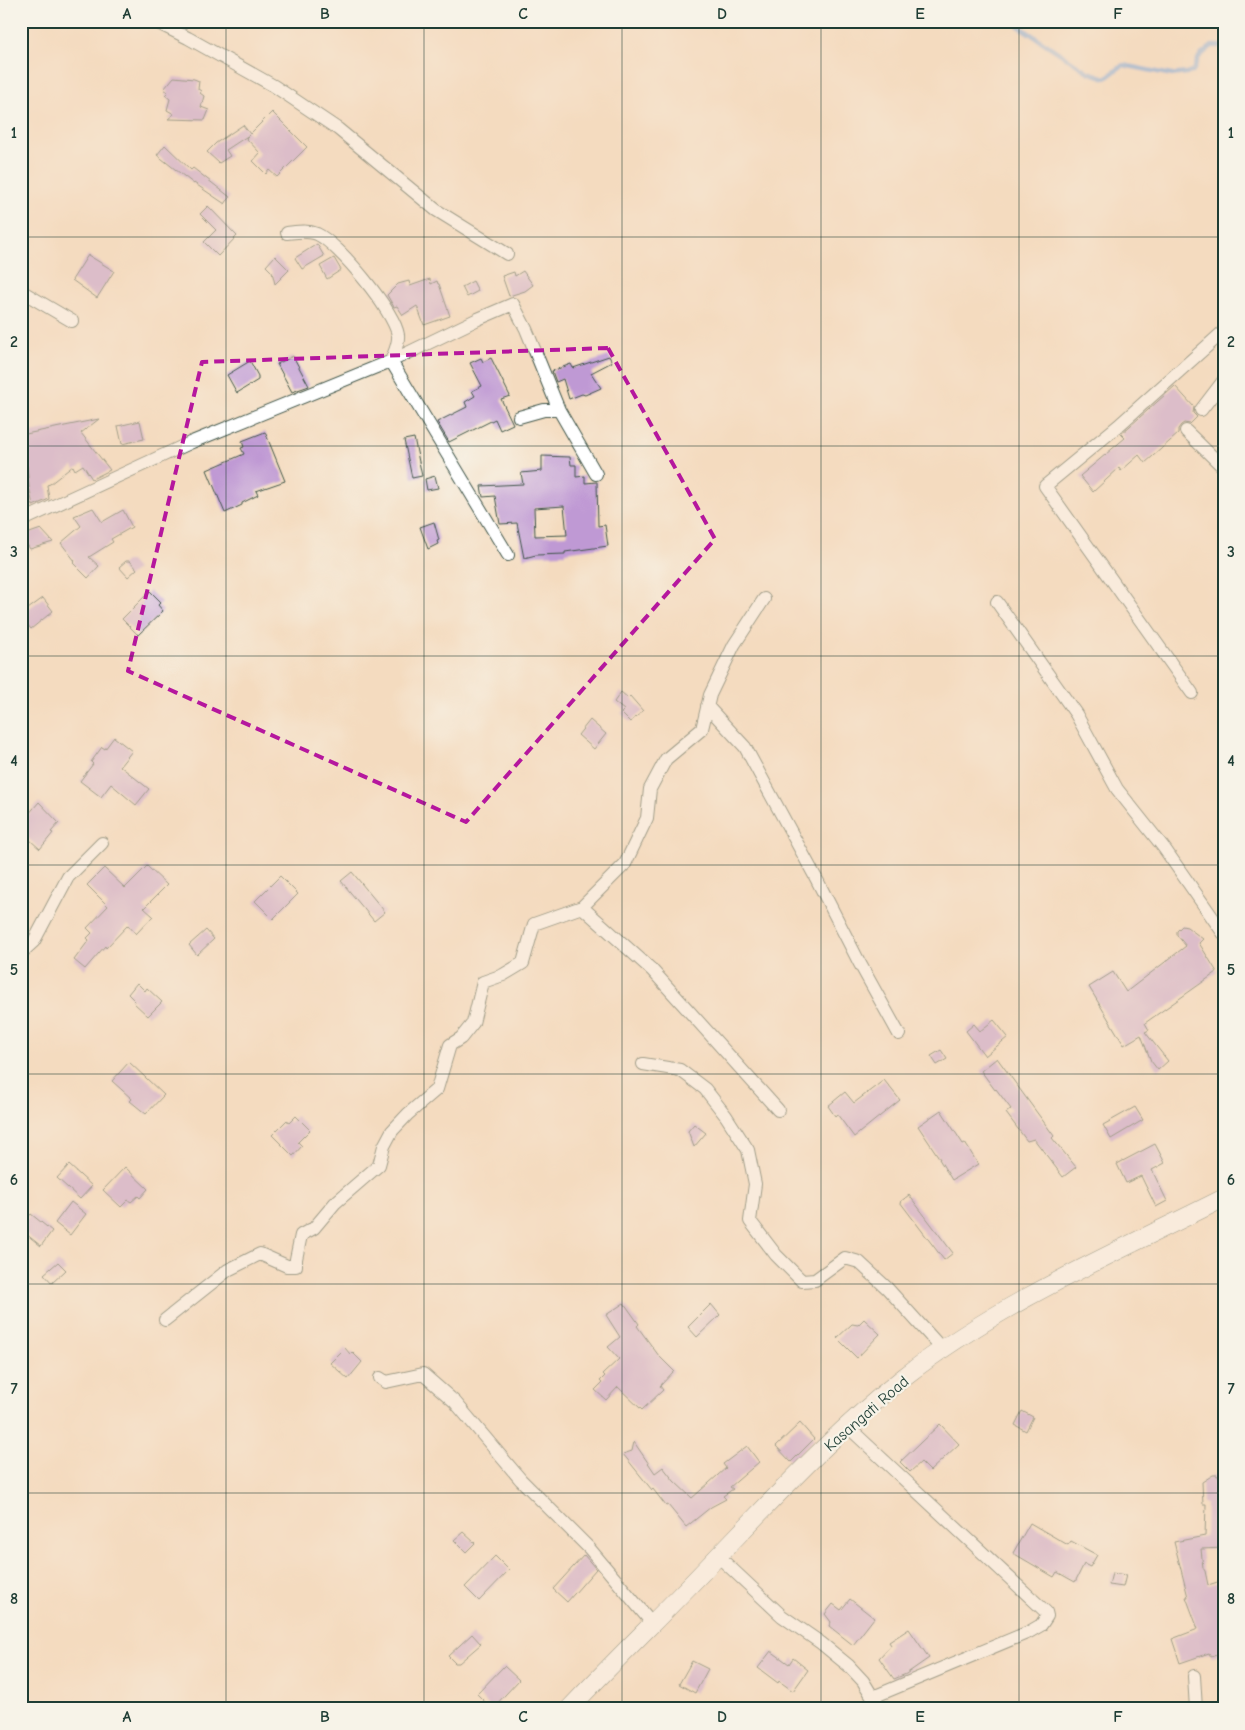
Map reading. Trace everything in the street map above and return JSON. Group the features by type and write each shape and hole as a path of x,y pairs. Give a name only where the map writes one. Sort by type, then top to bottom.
{"street":[{"path":"154,21 274,86 338,129 436,210 507,254"},
{"path":"287,233 309,231 320,235 342,255 370,287 392,320 398,336 391,361"},
{"path":"21,290 72,321"},
{"path":"21,521 192,442 391,361 513,304 526,329 560,410 596,474"},
{"path":"1192,692 1045,486 1118,426 1224,331"},
{"path":"391,361 508,555"},
{"path":"1201,410 1224,380"},
{"path":"519,417 544,410 560,410"},
{"path":"1186,431 1224,468"},
{"path":"165,1320 228,1270 260,1254 287,1266 296,1266 301,1235 314,1228 335,1203 379,1165 384,1146 392,1131 437,1088 450,1045 461,1038 473,1023 483,982 503,975 523,963 534,924 582,907 625,864 647,818 650,789 662,766 666,759 702,729 710,695 734,645 764,599"},
{"path":"998,602 1076,714 1117,789 1164,848 1224,934"},
{"path":"707,706 745,747 898,1034"},
{"path":"21,953 34,941 68,878 102,843"},
{"path":"582,907 652,970 778,1110"},
{"path":"643,1064 680,1070 705,1089 726,1116 748,1150 755,1184 750,1221 776,1256 802,1281 815,1280 845,1258 859,1262 887,1288 943,1350"},
{"name":"Kasangati Road","path":"569,1709 768,1504 847,1426 905,1377 974,1329 1111,1253 1223,1200"},
{"path":"380,1378 386,1382 423,1374 455,1402 521,1480 589,1548 652,1623"},
{"path":"847,1426 1046,1612 1047,1616 1041,1625 1029,1632 873,1697"},
{"path":"718,1556 782,1616 822,1643 849,1666 863,1681 880,1709"},
{"path":"1194,1676 1196,1709"}],"highlighted area":[{"path":"608,348 715,539 466,822 128,671 202,362"}],"building":[{"path":"174,77 199,81 198,89 204,96 201,107 209,110 205,120 168,119 174,114 167,110 170,99 165,95 168,92 164,89"},
{"path":"272,112 307,147 277,177 269,170 266,174 253,161 260,153 246,138 249,135 226,150 230,156 219,163 207,152 216,143 243,125 250,134"},
{"path":"165,145 191,170 193,168 230,197 225,204 194,184 157,155"},
{"path":"208,206 237,236 218,256 204,242 216,230 200,214"},
{"path":"317,244 324,256 302,269 295,258"},
{"path":"88,255 114,271 97,298 72,280"},
{"path":"275,256 289,270 275,284 272,272 266,266"},
{"path":"334,258 341,270 327,279 320,266"},
{"path":"523,271 533,285 525,291 509,296 502,276 514,272 515,276"},
{"path":"430,279 431,284 437,281 439,284 450,316 424,325 417,306 403,315 397,306 394,307 387,295 398,284 409,281 410,286"},
{"path":"473,281 478,291 467,297 462,287"},
{"path":"293,356 309,386 292,392 277,364"},
{"path":"609,356 612,362 591,373 601,388 569,399 563,379 556,382 552,371 571,364 573,368"},
{"path":"481,358 483,362 491,358 510,396 501,399 513,424 500,430 495,419 449,442 437,422 467,407 465,402 475,396 472,391 482,386 470,363"},
{"path":"250,361 258,376 258,380 237,393 227,375"},
{"path":"1175,386 1194,407 1193,413 1197,417 1190,424 1184,423 1181,425 1178,429 1178,434 1145,463 1139,455 1121,471 1119,468 1093,492 1080,476 1125,438 1121,434"},
{"path":"99,419 81,433 110,470 92,479 83,465 75,470 73,466 47,485 49,499 33,506 27,466 21,467 21,435"},
{"path":"140,421 144,439 122,444 118,426"},
{"path":"265,432 285,481 256,491 258,495 225,513 207,470 244,454 241,448 244,447 242,441"},
{"path":"414,438 422,476 412,478 404,440"},
{"path":"542,456 570,457 571,465 576,465 576,477 585,476 585,483 597,482 598,526 605,525 608,546 565,552 565,554 536,555 524,558 517,523 500,524 495,496 483,497 481,486 523,484 521,473 542,471","holes":["564,506 567,535 535,536 534,508"]},
{"path":"435,476 438,488 427,490 425,479"},
{"path":"93,508 102,522 123,510 132,527 111,539 113,542 89,557 99,566 88,578 73,563 75,561 61,543 81,526 74,516"},
{"path":"434,522 439,540 437,541 438,544 428,549 420,527"},
{"path":"41,529 53,542 30,549 21,536"},
{"path":"126,561 130,561 137,569 128,577 119,567"},
{"path":"150,591 161,602 158,605 163,611 138,635 122,619"},
{"path":"43,598 53,611 31,629 21,617 21,614"},
{"path":"621,692 628,698 630,696 643,711 630,722 621,713 624,710 614,702"},
{"path":"590,720 606,734 594,749 578,735"},
{"path":"114,737 132,751 120,766 149,789 136,805 111,784 101,797 80,781 93,764 91,762 102,747 105,749"},
{"path":"39,802 59,823 40,849 21,832 21,823"},
{"path":"147,866 167,885 144,908 153,916 136,934 128,925 106,948 105,946 85,969 74,960 92,933 87,928 108,906 87,885 104,868 125,888"},
{"path":"352,872 385,912 374,921 341,881"},
{"path":"280,876 298,894 273,919 255,901"},
{"path":"1182,926 1187,927 1203,939 1199,943 1217,972 1145,1023 1149,1030 1145,1032 1168,1061 1158,1070 1151,1061 1141,1035 1124,1045 1089,987 1113,972 1126,992 1186,946 1177,935 1177,931"},
{"path":"206,930 214,939 197,955 189,945"},
{"path":"137,983 145,991 147,988 162,1002 148,1016 134,1003 135,1001 128,994"},
{"path":"994,1020 1008,1037 985,1056 966,1031 974,1024 980,1031"},
{"path":"941,1050 947,1059 937,1065 931,1056"},
{"path":"997,1058 1054,1136 1052,1138 1076,1167 1063,1177 1034,1139 1027,1141 1006,1113 1011,1109 981,1071"},
{"path":"129,1062 164,1095 146,1114 130,1101 132,1099 112,1081"},
{"path":"884,1080 900,1100 854,1137 837,1114 835,1116 828,1106 845,1092 854,1103"},
{"path":"1135,1107 1143,1120 1111,1139 1103,1125"},
{"path":"941,1110 978,1164 952,1180 918,1126"},
{"path":"296,1116 310,1130 298,1142 302,1146 293,1156 272,1135 287,1120 289,1123"},
{"path":"694,1124 706,1133 694,1147 688,1131"},
{"path":"1155,1144 1165,1163 1152,1170 1167,1201 1156,1207 1141,1176 1126,1183 1117,1164"},
{"path":"69,1165 92,1186 80,1199 57,1178"},
{"path":"125,1167 148,1189 140,1198 138,1196 131,1202 128,1200 121,1207 103,1190"},
{"path":"909,1195 953,1253 944,1260 900,1202"},
{"path":"71,1202 86,1214 70,1235 55,1223"},
{"path":"31,1214 52,1231 41,1246 21,1230 21,1225"},
{"path":"58,1262 66,1270 52,1283 44,1274"},
{"path":"624,1303 639,1324 637,1326 659,1356 674,1371 660,1386 663,1390 642,1410 618,1387 606,1400 595,1390 602,1383 600,1381 605,1376 603,1374 619,1359 608,1347 620,1337 606,1315"},
{"path":"711,1304 720,1315 697,1337 688,1327"},
{"path":"864,1319 880,1334 857,1358 837,1338 852,1324 858,1325"},
{"path":"345,1348 362,1362 348,1379 330,1363"},
{"path":"1022,1411 1033,1417 1026,1431 1015,1425"},
{"path":"800,1423 814,1439 791,1462 776,1446"},
{"path":"940,1424 959,1444 930,1471 921,1462 910,1472 900,1462"},
{"path":"634,1442 655,1473 663,1467 674,1481 692,1498 726,1468 723,1464 747,1446 759,1462 730,1487 733,1489 723,1496 726,1499 711,1507 686,1527 668,1505 666,1506 652,1490 623,1454 632,1451"},
{"path":"1213,1475 1217,1475 1224,1485 1224,1548 1201,1549 1203,1568 1208,1585 1224,1580 1224,1652 1211,1657 1209,1653 1180,1663 1172,1639 1198,1629 1186,1597 1188,1597 1174,1542 1205,1536 1206,1504 1203,1504 1202,1482"},
{"path":"1030,1523 1068,1545 1071,1541 1097,1555 1090,1567 1084,1564 1075,1582 1057,1572 1054,1577 1013,1553"},
{"path":"463,1532 475,1543 466,1552 454,1540"},
{"path":"584,1555 596,1569 567,1602 553,1589"},
{"path":"495,1556 509,1570 479,1601 465,1587"},
{"path":"1112,1573 1126,1575 1123,1587 1109,1585"},
{"path":"850,1599 874,1618 853,1645 829,1626 831,1622 825,1614 833,1604 841,1610"},
{"path":"909,1629 929,1658 906,1674 894,1679 879,1658 891,1645 889,1642"},
{"path":"472,1634 481,1644 459,1663 455,1663 448,1656"},
{"path":"771,1651 789,1664 793,1658 808,1670 793,1691 779,1681 778,1683 758,1668"},
{"path":"692,1661 708,1669 695,1693 679,1684"},
{"path":"504,1666 519,1680 492,1709 477,1694"}],"waterway":[{"path":"1011,21 1088,72 1106,78 1123,65 1172,75 1193,72 1199,57 1212,46 1224,46"}]}
